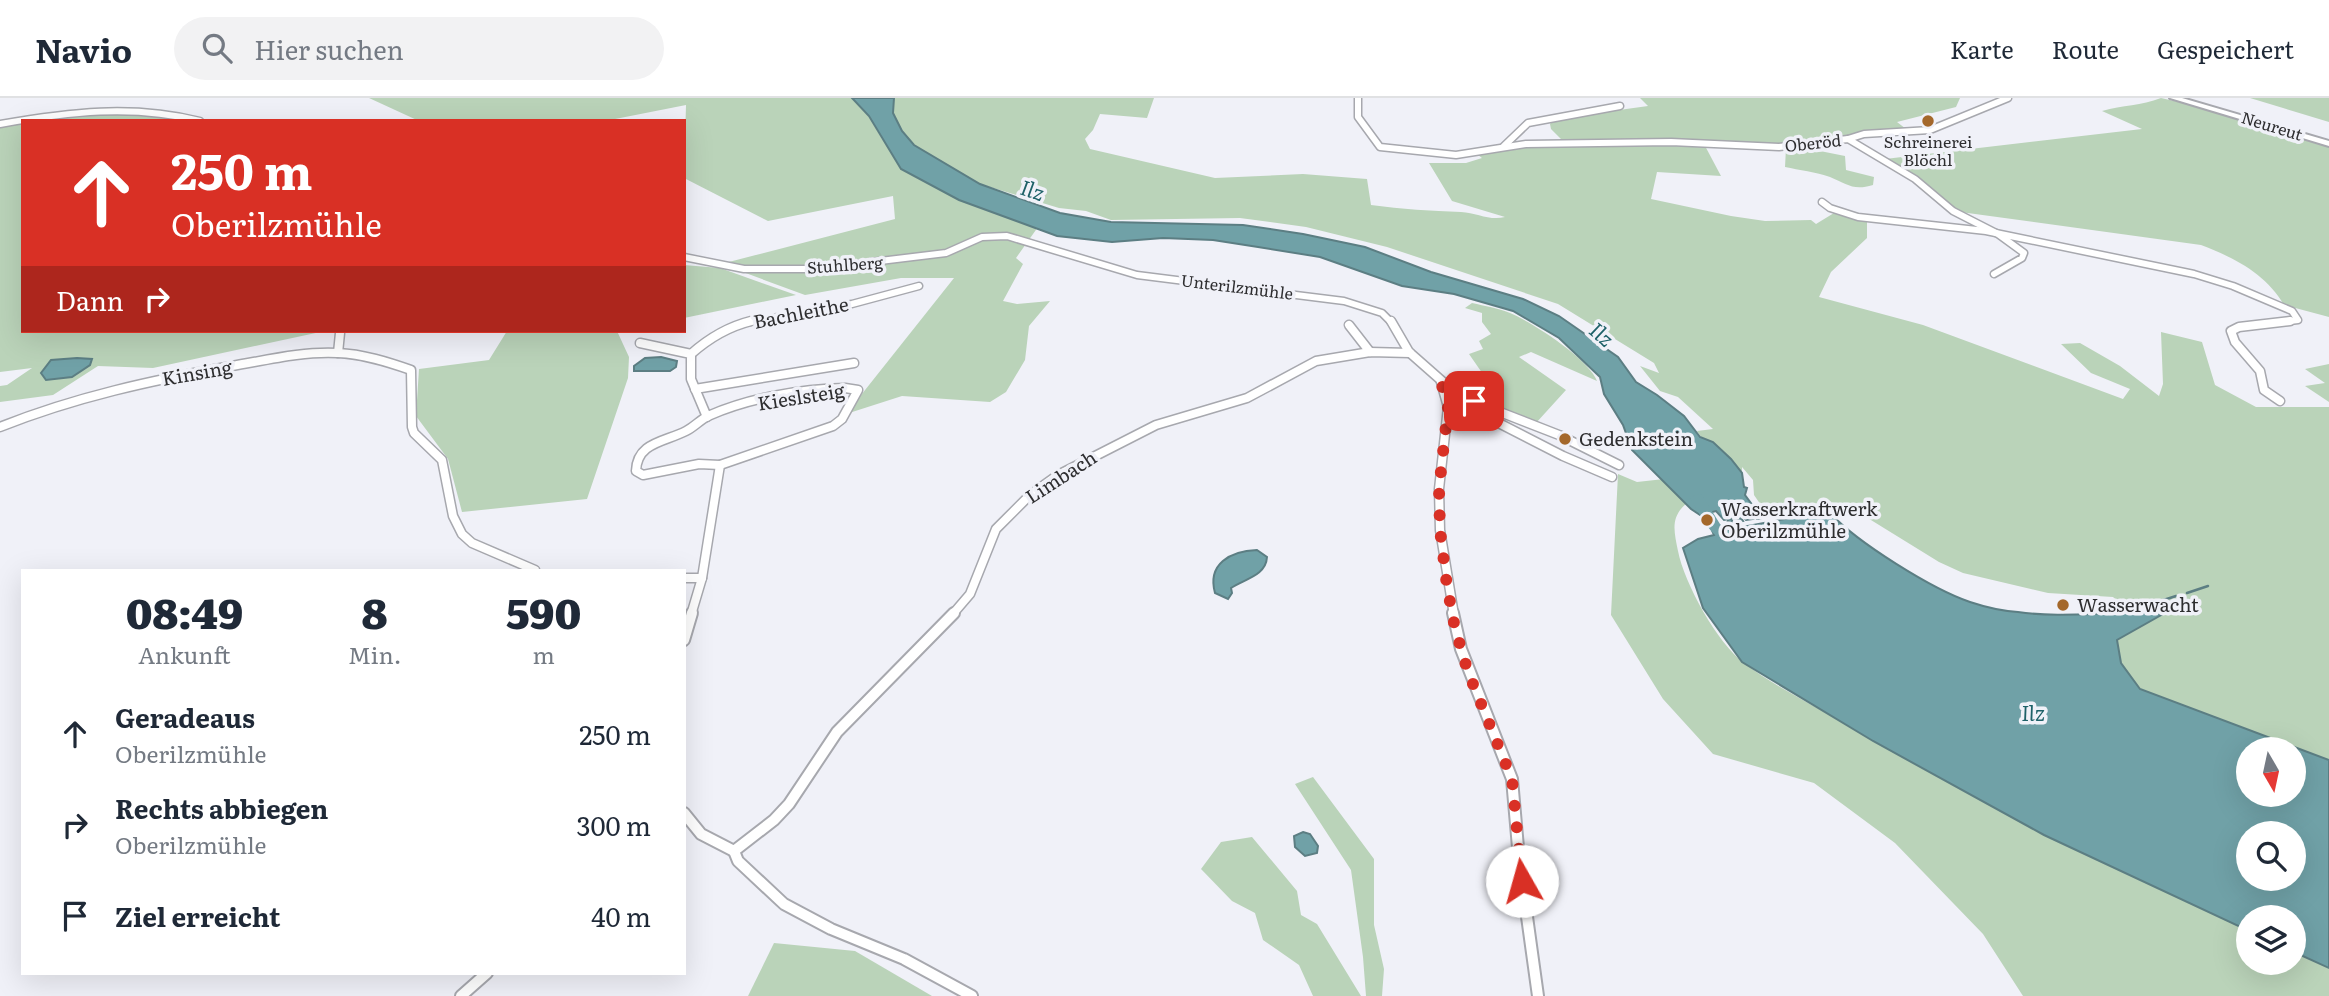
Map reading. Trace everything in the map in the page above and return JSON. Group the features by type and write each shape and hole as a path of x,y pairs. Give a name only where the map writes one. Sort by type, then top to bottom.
{"street":[{"name":"Oberöd","path":"1358,98 1357,110 1362,124 1375,143 1384,149 1456,155 1504,146 1671,142 1779,147 1848,139 1915,179 1956,213 1998,234"},
{"path":"1848,139 1864,134 1930,131 2008,98"},
{"name":"Neureut","path":"2174,98 2329,144"},
{"path":"1504,146 1528,123 1620,106"},
{"path":"28,119 116,108 150,110 191,119"},
{"path":"0,124 21,120"},
{"path":"1822,202 1828,208 1872,219 1936,224 2048,242 2211,278 2292,311 2298,320 2239,327 2231,331 2231,337 2239,348 2258,367 2264,390 2280,401"},
{"path":"1994,274 2022,258 2024,254 1998,234"},
{"name":"Stuhlberg","path":"686,257 728,266 795,269 881,263 947,253 959,250 983,237 1001,235"},
{"name":"Unterilzmühle","path":"1001,235 1108,268 1197,283 1310,296 1376,310 1391,319 1401,342 1441,382"},
{"name":"Bachleithe","path":"691,354 708,338 733,327 850,304 919,286"},
{"path":"1349,325 1370,352"},
{"path":"338,353 340,333"},
{"path":"640,343 691,354 688,372 704,403 707,417 686,432 662,440 640,453 636,471 643,475 699,464 720,465 702,578 686,633"},
{"name":"Limbach","path":"734,851 774,820 789,804 837,732 948,620 970,594 986,548 996,529 1030,495 1094,455 1156,425 1247,398 1316,361 1370,352 1410,353"},
{"name":"Kinsing","path":"0,427 68,400 108,389 243,365 338,353 400,366 411,370 412,427 442,460 455,524 472,543 533,569"},
{"name":"Kieslsteig","path":"695,389 854,363"},
{"path":"1441,382 1448,407 1440,503 1443,556 1451,608 1468,672 1512,779 1519,859 1538,996"},
{"path":"1441,382 1483,406 1570,439 1619,465"},
{"name":"Kieslsteig","path":"707,417 818,390 851,387 858,390 842,419 833,426 720,465"},
{"path":"1446,396 1563,456 1612,477"},
{"path":"686,578 702,578"},
{"path":"686,815 701,834 734,851 738,861 783,904 831,929 904,959 972,996"},
{"path":"461,996 485,975"}],"green space":[{"path":"369,98 852,98 869,116 882,139 959,200 1038,227 1016,258 1023,264 1003,301 1017,304 1050,301 1029,326 1025,360 1006,392 990,402 902,396 846,414 954,278 901,278 805,295 721,264 895,219 893,196 768,221 686,179 686,105 615,119 415,119"},
{"path":"894,98 1154,98 1147,118 1100,114 1093,130 1085,139 1090,149 1215,178 1303,174 1367,179 1371,205 1461,212 1494,218 1505,217 1452,201 1429,163 1466,163 1482,158 1479,153 1504,146 1564,142 1551,129 1550,124 1554,119 1648,106 1640,98 1960,98 1956,107 1897,122 1910,132 1875,132 1800,146 1704,144 1721,176 1657,172 1651,199 1765,221 1811,220 1816,224 1834,213 1867,221 1867,238 1831,272 1819,297 1923,325 2123,399 2130,389 2091,373 2061,344 2080,343 2120,366 2159,396 2163,384 2161,332 2202,342 2215,385 2256,407 2329,407 2329,760 2306,751 2306,737 2268,737 2140,689 2121,663 2117,640 2161,614 2128,611 2113,597 2048,593 1963,573 1939,562 1845,504 1814,510 1808,505 1765,511 1754,495 1753,480 1742,467 1742,473 1697,431 1713,429 1678,397 1660,391 1640,366 1659,373 1654,363 1558,304 1387,247 1306,227 1240,218 1111,220 1086,211 1059,208 980,184 914,145 902,131 893,113"},
{"path":"2161,98 2209,109 2329,145 2329,317 2284,305 2268,284 2248,268 2201,245 1953,211 1885,159 2142,129 2102,111"},
{"path":"2250,98 2329,98 2329,122"},
{"path":"126,110 178,119 45,119"},
{"path":"21,121 21,333 316,333 153,368 98,366 53,395 0,402 0,386 7,385 32,368 0,372 0,125"},
{"path":"1800,147 1845,156 1846,170 1874,177 1873,185 1855,187 1825,175 1785,167 1786,148"},
{"path":"686,265 720,268 796,295 686,318"},
{"path":"1472,303 1505,311 1532,324 1572,352 1597,381 1531,352 1519,357 1566,390 1536,423 1483,404 1487,380 1469,354 1483,349 1479,341 1491,334 1482,322 1482,313 1465,308"},
{"path":"506,333 618,333 629,357 628,378 587,499 462,512 448,459 416,416 419,369 489,360"},
{"path":"2329,364 2329,402 2305,386 2325,383 2305,369"},
{"path":"1618,474 1637,482 1664,479 1687,503 1676,519 1675,537 1687,579 1713,628 1744,663 1943,780 2094,857 2236,925 2236,975 2306,975 2306,957 2329,968 2329,996 2023,996 1983,934 1895,843 1814,783 1713,754 1663,699 1611,615"},
{"path":"1313,777 1374,859 1374,925 1384,969 1382,996 1366,996 1351,870 1295,784"},
{"path":"1252,837 1297,891 1301,915 1317,924 1361,996 1313,996 1299,965 1263,940 1255,913 1232,901 1201,869 1221,842"},
{"path":"774,943 855,951 932,996 748,996"}],"water":[{"path":"852,98 894,98 893,113 902,131 914,145 980,184 1060,213 1111,222 1243,225 1303,234 1365,247 1431,272 1523,299 1559,316 1618,357 1636,382 1684,416 1700,437 1713,442 1742,473 1744,487 1747,488 1745,495 1762,518 1756,519 1760,516 1753,515 1746,509 1753,519 1746,520 1736,510 1743,521 1736,522 1740,519 1733,518 1726,512 1733,522 1727,523 1729,519 1724,520 1716,511 1700,515 1691,509 1632,450 1623,425 1604,394 1600,377 1559,338 1513,311 1454,294 1402,286 1320,257 1213,240 1163,238 1112,242 1057,236 959,200 901,169 869,116"},
{"path":"661,357 677,361 676,367 670,371 634,371 634,366 645,358"},
{"path":"92,359 90,365 72,377 46,380 41,373 51,360"},
{"name":"Ilz","path":"1828,511 1822,514 1830,513 1858,538 1896,564 1954,596 1976,604 2036,614 2163,614 2117,640 2121,663 2140,689 2268,737 2236,737 2236,807 2306,807 2306,751 2329,760 2329,968 2306,957 2306,905 2236,905 2236,925 2044,835 1873,741 1742,662 1703,608 1683,548 1698,539 1714,535 1711,528 1722,526 1731,533 1731,529"},
{"path":"1257,550 1267,557 1263,569 1231,588 1232,593 1228,599 1215,593 1214,574 1223,561 1238,553"},
{"path":"1303,832 1310,834 1318,846 1317,853 1305,856 1295,847 1294,836"}],"waterway":[{"name":"Ilz","path":"1697,498 1715,527 1730,538"},
{"path":"2187,593 2208,586"},
{"path":"2126,612 2176,596"}],"place":[{"name":"Schreinerei Blöchl","path":"1928,121"},
{"name":"Gedenkstein","path":"1565,439"},
{"name":"Wasserkraftwerk Oberilzmühle","path":"1707,520"},
{"name":"Wasserwacht","path":"2063,605"}],"route":[{"path":"1474,401 1441,382 1448,407 1439,489 1440,530 1447,586 1461,649 1512,779 1522,881"}]}
